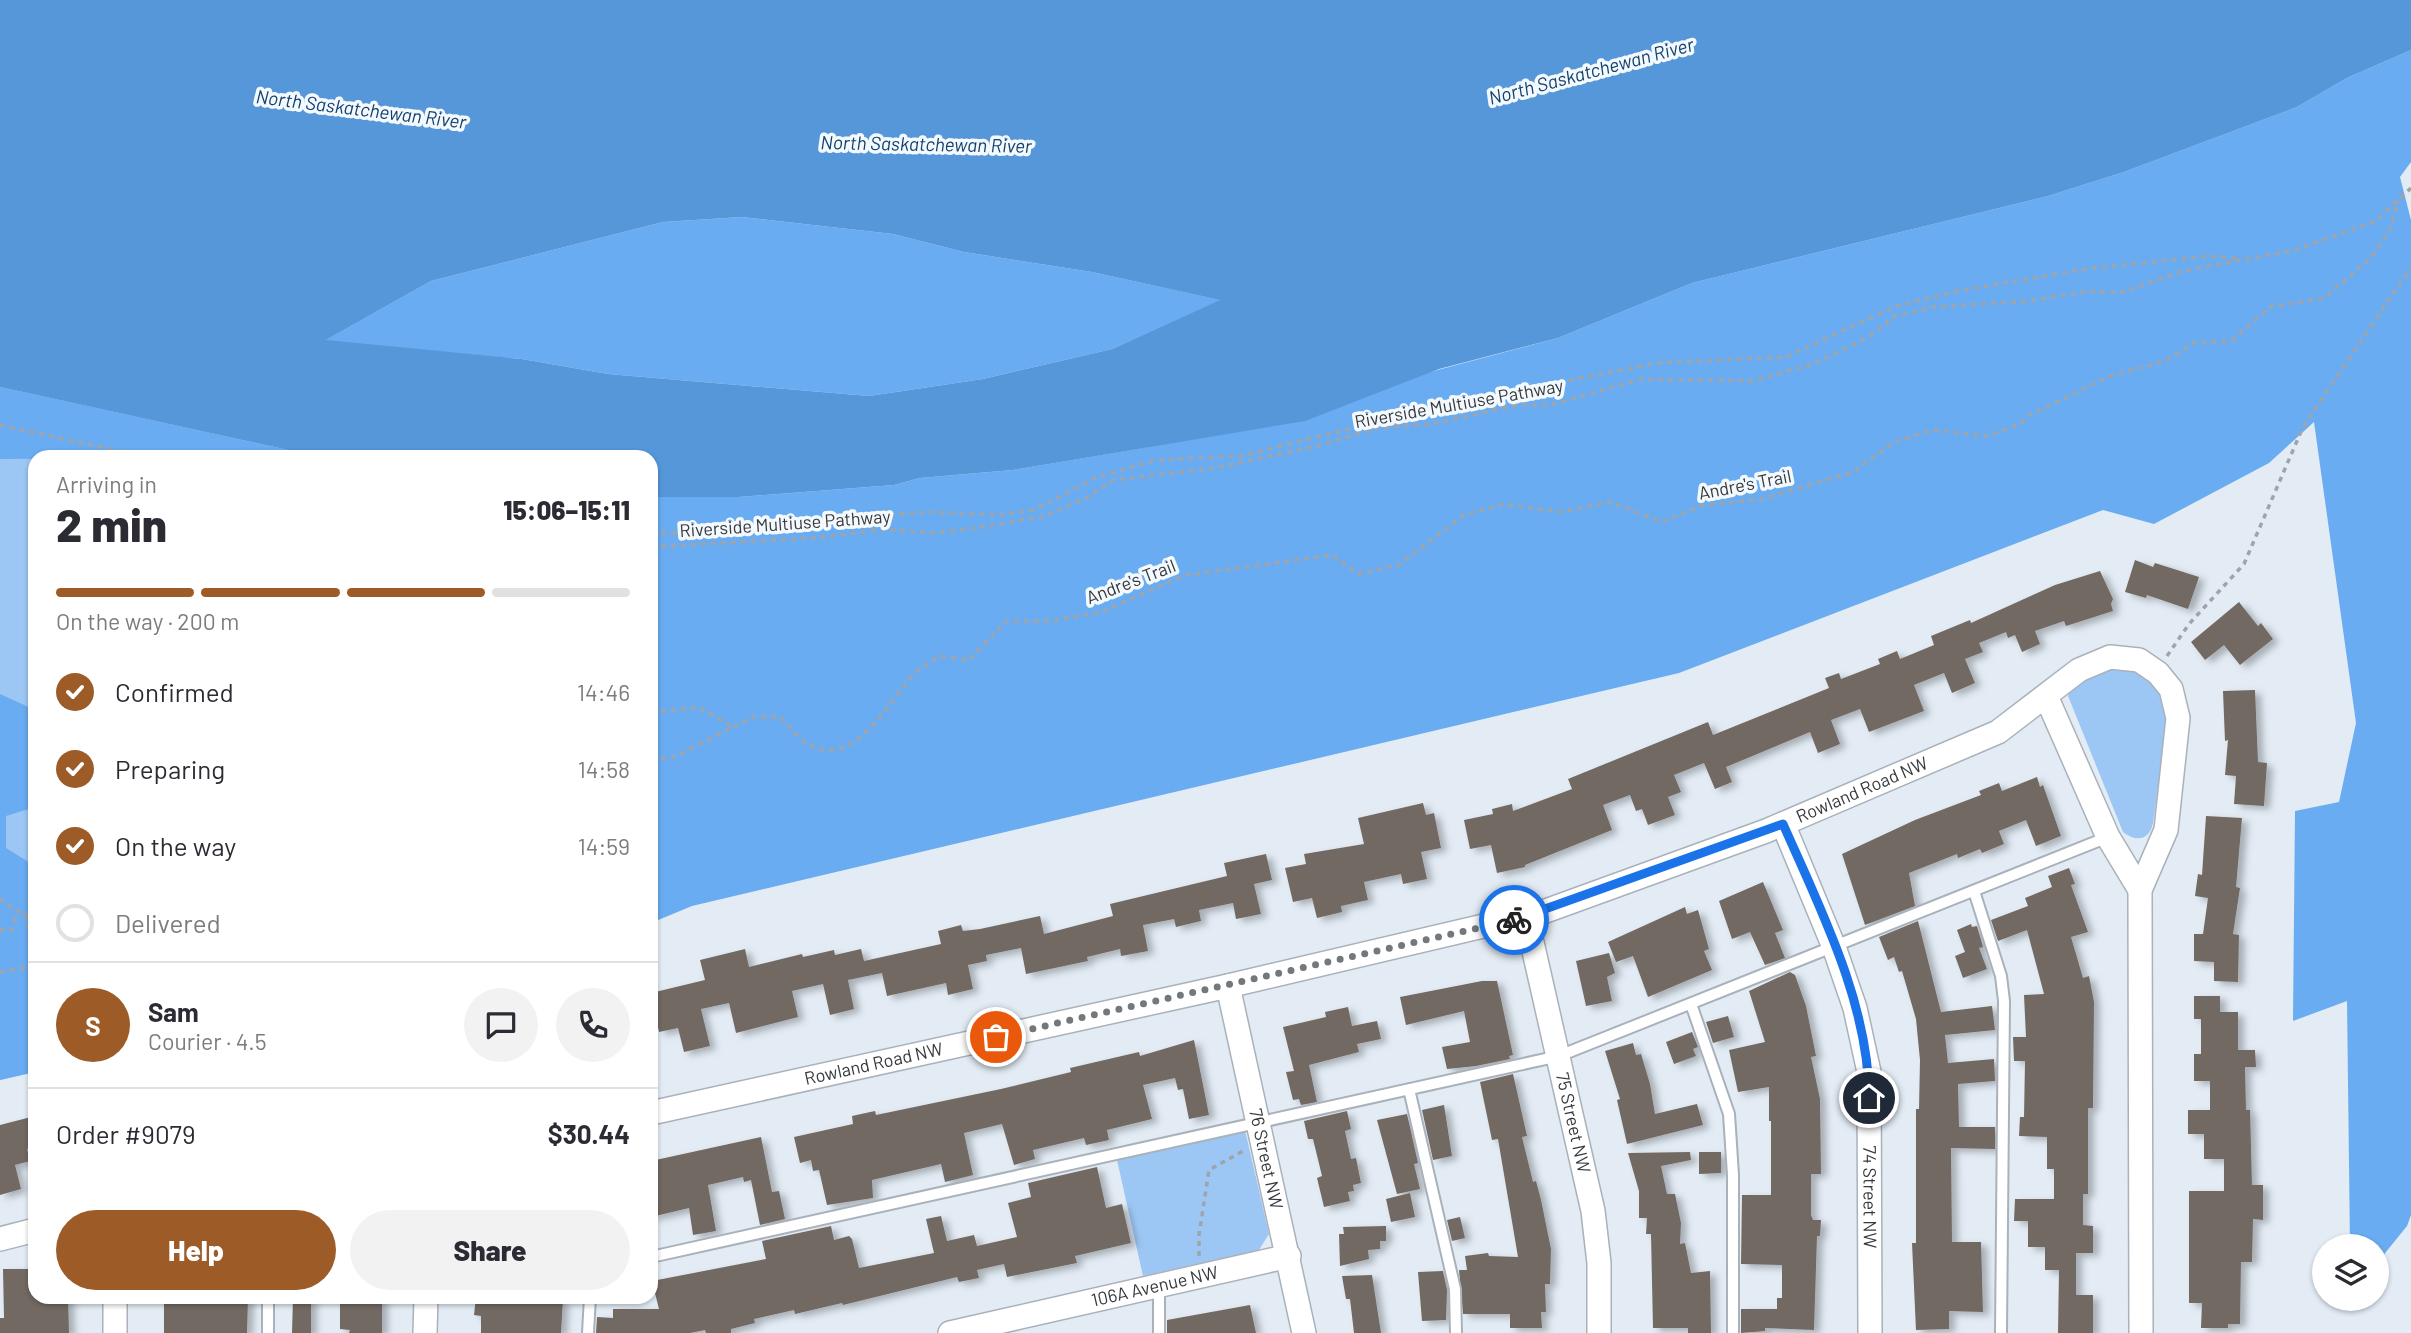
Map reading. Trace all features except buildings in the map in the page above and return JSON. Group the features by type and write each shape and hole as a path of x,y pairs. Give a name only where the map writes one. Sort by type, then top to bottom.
{"street":[{"name":"Rowland Road NW","path":"658,1111 1228,986 1526,916 1783,824 1998,732 2079,670 2109,657 2139,660 2158,673"},
{"path":"2141,1333 2140,890 2166,830 2178,718 2171,689 2158,673"},
{"path":"2046,696 2108,837 2140,890"},
{"name":"74 Street NW","path":"1783,824 1834,947 1855,1008 1869,1072 1870,1333"},
{"name":"75 Street NW","path":"1526,916 1593,1211 1599,1263 1599,1333"},
{"name":"76 Street NW","path":"1228,986 1304,1333"},
{"path":"0,1239 28,1232"},
{"name":"106A Avenue NW","path":"950,1333 1020,1325 1159,1285 1289,1256"},
{"path":"115,1304 115,1333"},
{"path":"425,1333 426,1304"}],"lane":[{"path":"658,1255 1559,1056 2108,837"},
{"path":"1974,891 2000,975 2004,1002 2001,1333"},
{"path":"1691,1004 1729,1114 1733,1175 1733,1333"},
{"path":"1409,1089 1455,1289 1456,1333"},
{"path":"1158,1333 1159,1285"},
{"path":"268,1304 268,1333"},
{"path":"589,1333 590,1304"}],"path":[{"name":"Riverside Multiuse Pathway","path":"658,547 825,537 884,529 933,533 1042,517 1086,498 1114,480 1215,468 1313,447 1379,428 1437,423 1518,405 1550,405 1641,379 1754,381 1812,364 1869,337 1895,316 1933,307 2028,301 2089,291 2119,293 2183,271 2295,250 2374,222 2411,188"},
{"name":"Andre's Trail","path":"731,726 753,717 780,717 810,746 832,752 853,743 883,713 915,673 939,656 969,660 1006,621 1050,621 1101,612 1186,575 1200,573 1333,555 1357,574 1399,565 1464,515 1503,504 1560,512 1611,502 1662,522 1700,506 1762,499 1853,472 1894,442 1933,430 1987,436 2020,424 2028,416 2110,376 2165,361 2194,343 2231,341 2270,307 2324,298 2370,260 2388,233 2399,201"},
{"path":"658,533 753,532 802,521 928,512 998,515 1034,510 1097,477 1156,460 1240,456 1409,414 1458,411 1504,393 1658,363 1786,357 1895,307 1957,291 2025,282 2092,268 2209,256 2240,259"},
{"path":"2158,673 2189,624 2244,564 2303,427 2411,267"},
{"path":"0,425 115,450"},
{"path":"658,712 698,707 731,726"},
{"path":"658,758 674,757 731,726"},
{"path":"0,899 28,916"},
{"path":"0,930 12,930 17,911"},
{"path":"25,915 28,928"},
{"path":"0,972 28,967"},
{"path":"1201,1261 1199,1235 1209,1170 1248,1149"}],"shaded area":[{"path":"2411,50 2411,162 2400,177 2411,220 2411,1215 2407,1226 2389,1248 2389,1234 2350,1234 2347,1001 2293,1021 2295,811 2339,802 2356,723 2314,422 2269,463 2154,524 2103,510 1679,673 692,906 658,920 658,497 739,497 894,485 920,478 1013,470 1148,447 1558,338 1692,283 2048,196 2124,172 2297,107 2347,78"},
{"path":"742,217 893,234 964,252 1092,272 1221,300 1112,349 983,379 869,396 608,374 522,359 324,341 431,281 663,222"},
{"path":"0,387 288,450 28,450 28,1074 0,1080"},
{"path":"0,387 288,450 28,450 28,459 0,459"},
{"path":"2108,666 2142,675 2157,689 2165,710 2167,722 2153,823 2148,833 2141,838 2123,832 2068,696 2070,685"},
{"path":"0,694 28,707 28,809 6,816 6,848 28,862 28,1074 0,1080"},
{"path":"1245,1130 1269,1234 1259,1250 1143,1276 1117,1160"}],"water":[{"name":"North Saskatchewan River","path":"0,0 2411,0 2411,50 2347,78 2297,107 2124,172 2048,196 1692,283 1558,338 1439,369 1305,421 1013,470 920,478 894,485 739,497 658,497 658,450 288,450 0,387","holes":["742,217 893,234 964,252 1092,272 1220,300 1112,349 983,379 869,396 608,374 522,359 326,340 431,281 663,222"]}],"way so far":[{"path":"996,1037 1514,920"}],"route":[{"path":"1514,920 1543,912 1783,824 1834,947 1855,1008 1869,1072 1869,1098"}]}
